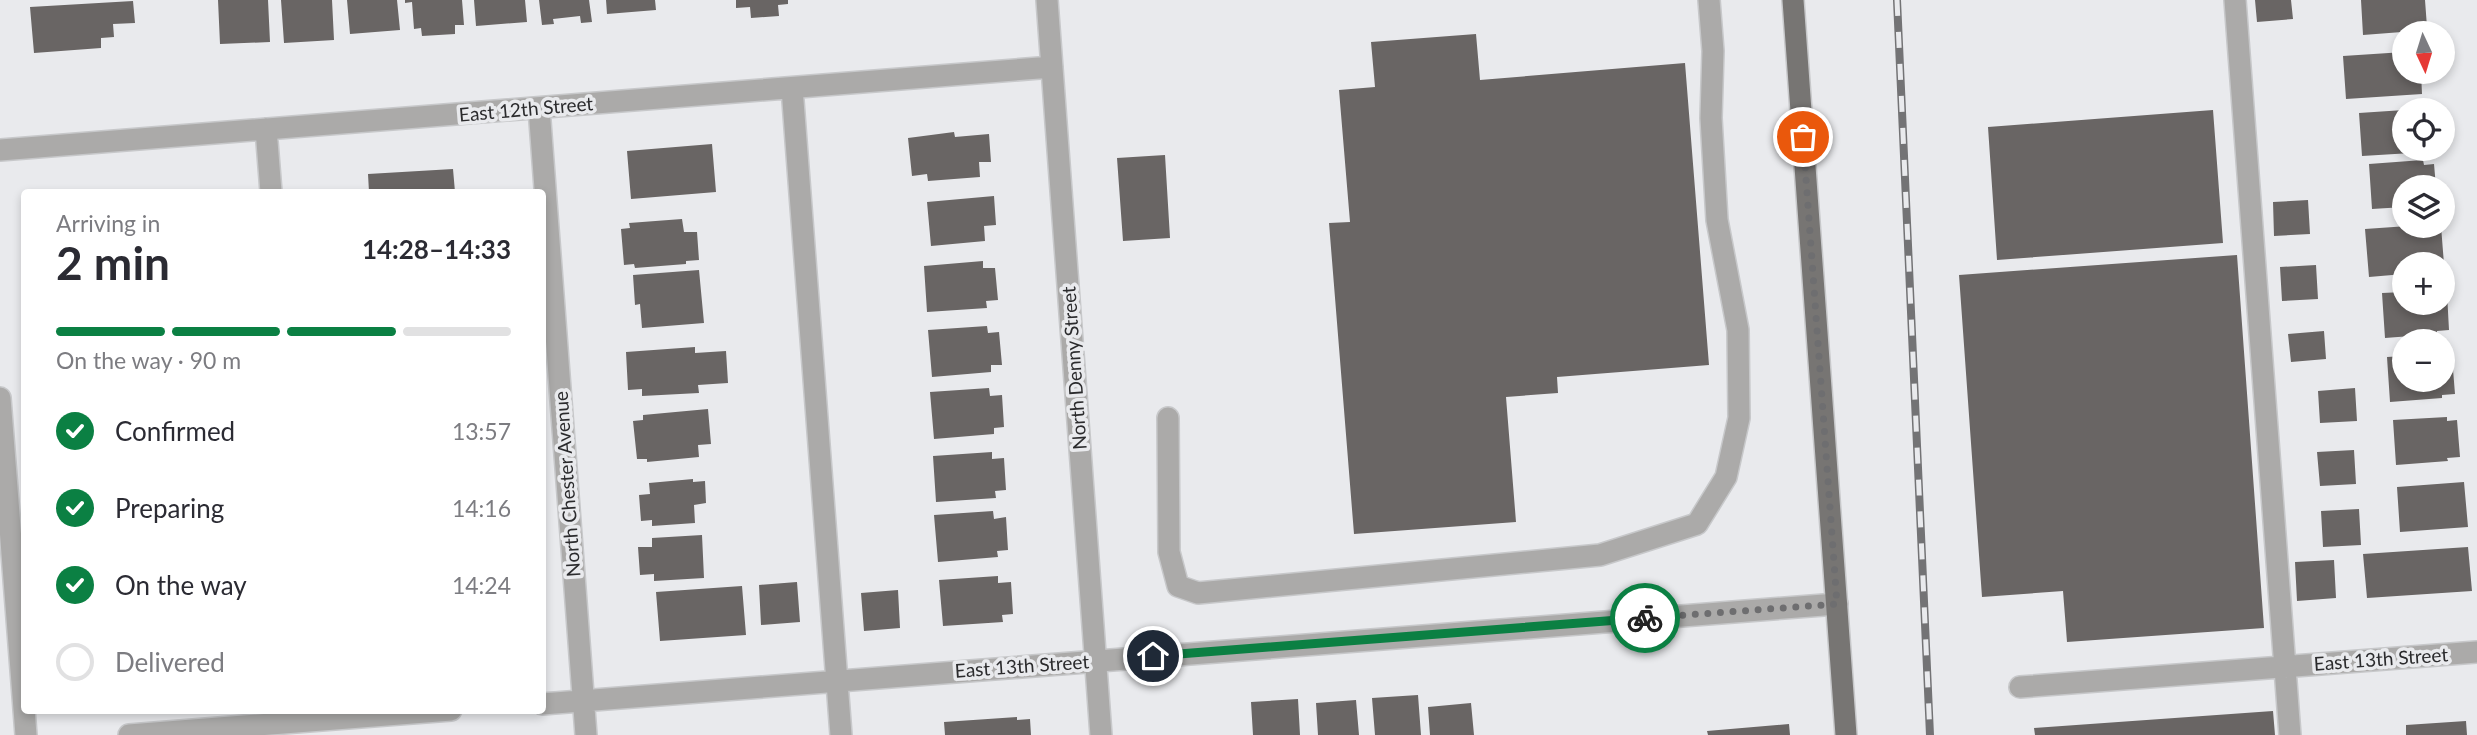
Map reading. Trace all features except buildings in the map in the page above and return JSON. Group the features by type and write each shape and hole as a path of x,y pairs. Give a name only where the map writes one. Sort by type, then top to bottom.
{"main road":[{"path":"1793,0 1846,735"}],"street":[{"name":"North Denny Street","path":"1047,0 1101,735"},
{"path":"1168,418 1169,552 1178,586 1198,593 1600,555 1697,524 1726,477 1739,418 1738,330 1717,219 1711,118 1713,51 1709,0"},
{"path":"2235,0 2290,735"},
{"name":"East 12th Street","path":"0,150 1052,67"},
{"path":"792,88 841,735"},
{"name":"North Chester Avenue","path":"539,108 545,189"},
{"path":"266,129 271,189"},
{"name":"North Chester Avenue","path":"546,202 586,735"},
{"path":"0,398 21,670"},
{"name":"East 13th Street","path":"546,704 1837,604"},
{"name":"East 13th Street","path":"2020,687 2477,652"},
{"path":"24,714 26,735"},
{"path":"129,735 404,714"}],"railway":[{"path":"1897,0 1930,735"}],"way so far":[{"path":"1645,618 1837,604 1803,137"}],"route":[{"path":"1153,656 1645,618"}]}
